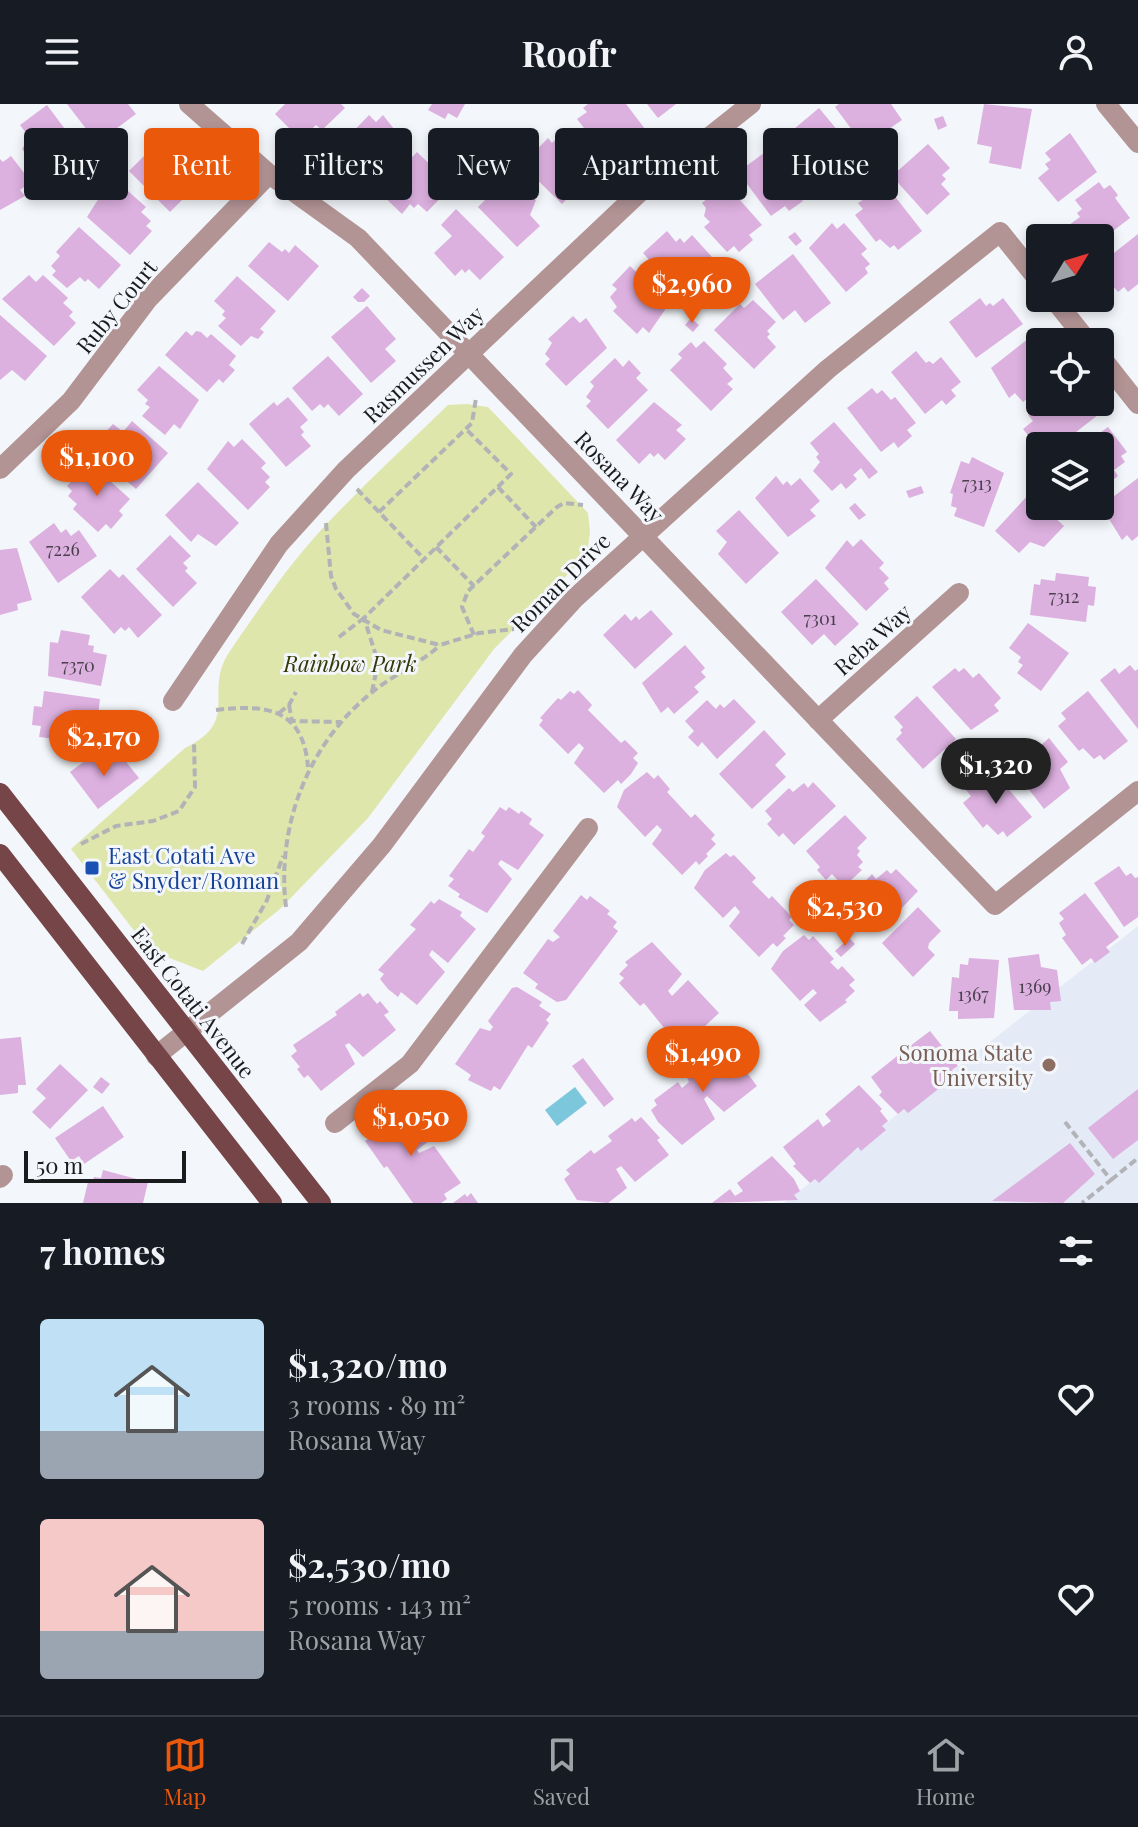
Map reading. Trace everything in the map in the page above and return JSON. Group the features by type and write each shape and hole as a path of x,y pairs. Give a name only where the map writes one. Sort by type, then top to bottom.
{"main road":[{"name":"East Cotati Avenue","path":"0,793 321,1203"},
{"path":"0,854 272,1203"}],"street":[{"name":"Rosana Way","path":"189,104 269,174 358,238 995,905 1138,791"},
{"name":"Rasmussen Way","path":"173,701 279,544 346,470 641,191 751,104"},
{"path":"1106,104 1138,143"},
{"name":"Ruby Court","path":"0,469 71,401 148,299 269,174"},
{"name":"Roman Drive","path":"156,1056 299,942 382,845 523,655 642,534 828,369 1000,232 1026,264"},
{"path":"1064,312 1077,328"},
{"path":"1114,374 1138,404"},
{"name":"Reba Way","path":"818,720 959,593"},
{"path":"335,1123 410,1064 588,828"}],"path":[{"path":"379,512 472,423 476,398"},
{"path":"339,637 364,618 511,474 466,429"},
{"path":"498,487 536,527"},
{"path":"356,488 424,559"},
{"path":"474,635 462,607 474,586 564,503 583,505"},
{"path":"325,521 331,576 336,589 354,614 389,633 440,645"},
{"path":"436,547 474,586"},
{"path":"364,618 378,662 372,692"},
{"path":"242,944 267,900 285,850 297,797 309,769 341,722 372,692 440,645 474,635 514,629"},
{"path":"279,713 289,705 296,692"},
{"path":"289,705 292,721 307,752 309,769"},
{"path":"216,710 254,706 279,713 292,721 341,722"},
{"path":"81,844 116,826 153,821 179,811 195,787 194,741"},
{"path":"285,850 286,907"},
{"path":"1065,1122 1111,1180"},
{"path":"1082,1203 1138,1158"}],"shaded area":[{"name":"Sonoma State University","path":"1138,926 1138,1203 784,1203"}],"green space":[{"name":"Rainbow Park","path":"448,405 488,407 588,513 590,532 587,555 494,649 368,818 280,909 203,971 149,950 71,849 212,727 217,716 222,666 309,543"}],"water":[{"path":"575,1087 587,1103 557,1126 545,1110"}],"building":[{"path":"67,104 128,104 136,114 117,128 85,128"},
{"path":"285,104 341,104 345,108 324,128 316,125 313,128 289,128 275,114"},
{"path":"432,104 465,104 457,118 448,113 445,119 428,110"},
{"path":"588,104 626,104 644,128 584,128 577,119 587,112 583,108"},
{"path":"647,104 676,104 658,118"},
{"path":"839,104 891,104 902,120 890,128 851,128 835,107"},
{"path":"984,104 1032,109 1021,169 989,163 992,147 977,144"},
{"path":"47,105 64,128 24,130 20,125"},
{"path":"819,108 836,128 795,128"},
{"path":"369,115 376,122 383,115 393,128 357,128"},
{"path":"943,116 947,126 938,130 934,119"},
{"path":"1070,133 1097,172 1058,202 1038,178 1049,169 1045,164 1051,160 1045,153"},
{"path":"548,138 552,143 555,140 555,197 539,182 539,147"},
{"path":"928,144 950,168 942,175 946,179 941,184 950,194 927,215 898,183 898,171"},
{"path":"417,152 428,163 428,200 438,200 427,212 418,204 414,208 410,204 402,214 387,200 412,200 412,157"},
{"path":"763,154 763,200 803,201 789,211 785,206 771,216 747,184 747,165"},
{"path":"11,156 24,173 24,187 20,190 24,197 0,210 0,159 3,162"},
{"path":"144,156 144,186 129,171"},
{"path":"1099,182 1104,189 1110,185 1118,195 1115,198 1130,218 1114,230 1114,224 1070,224 1080,217 1077,213 1082,209 1075,200"},
{"path":"128,191 146,207 141,212 151,221 146,226 152,231 130,255 87,217 98,200 128,200"},
{"path":"158,200 182,200 170,212"},
{"path":"485,200 536,200 530,215 540,226 517,247 478,207"},
{"path":"705,200 740,200 762,225 749,235 753,240 739,252 734,246 727,252 704,227 710,222 704,216 706,208 702,203"},
{"path":"863,200 898,200 922,231 898,250 894,245 890,248 880,239 876,242 855,215 863,209 858,203"},
{"path":"456,209 504,257 480,280 469,269 465,273 462,269 455,276 434,253 452,236 441,225"},
{"path":"832,223 837,229 844,223 867,249 861,254 870,264 865,268 868,273 846,292 809,248"},
{"path":"79,227 121,265 99,289 88,279 85,282 80,277 67,288 52,275 56,271 51,266 60,256 56,252"},
{"path":"667,231 676,242 680,238 684,243 692,235 712,257 703,265 709,272 699,281 695,277 679,292 643,253"},
{"path":"795,232 802,241 796,246 788,237"},
{"path":"1138,234 1138,284 1128,292 1124,287 1118,292 1114,287 1114,253"},
{"path":"269,242 282,252 285,249 289,253 295,245 319,266 288,301 248,266"},
{"path":"793,254 831,303 805,323 795,310 783,320 755,284"},
{"path":"630,266 669,304 649,333 643,327 637,334 613,311 617,307 610,297 617,289 612,285"},
{"path":"29,275 36,282 43,275 68,298 63,303 73,312 69,316 76,323 54,346 2,299"},
{"path":"237,276 276,311 260,329 264,332 258,339 251,336 241,346 218,326 226,318 222,315 225,311 214,301"},
{"path":"362,288 370,296 364,302 358,302 353,297"},
{"path":"980,298 986,306 990,303 993,306 1003,298 1023,324 976,358 949,322"},
{"path":"753,300 776,322 767,331 770,334 767,337 776,347 754,369 714,330 740,304 744,308"},
{"path":"367,306 396,339 385,349 396,361 371,383 331,337"},
{"path":"0,315 47,356 25,381 12,370 0,380"},
{"path":"573,316 580,323 586,318 607,348 566,386 545,364 550,359 545,354 552,343 548,339"},
{"path":"691,318 699,325 693,332 685,325"},
{"path":"186,331 192,336 196,331 201,332 207,338 211,334 236,356 229,365 235,370 223,383 219,379 207,392 165,355"},
{"path":"1026,340 1026,400 1023,402 1015,393 1009,398 991,368"},
{"path":"704,341 727,364 723,368 733,379 727,384 733,389 711,411 670,370 682,358 678,354 691,342 696,348"},
{"path":"916,351 926,363 929,361 933,364 941,357 961,382 951,390 956,396 946,405 942,400 925,414 891,372"},
{"path":"328,356 363,394 339,416 328,404 324,408 320,404 312,411 292,388"},
{"path":"615,358 623,367 629,360 641,373 636,378 648,390 608,429 586,406 591,401 586,397 594,386 590,382"},
{"path":"159,366 199,400 180,429 174,424 165,435 142,416 150,407 145,404 148,400 137,390"},
{"path":"872,388 877,394 882,390 891,400 895,397 916,423 907,430 912,436 898,448 894,442 881,452 847,408"},
{"path":"288,397 308,420 300,427 304,432 301,435 311,446 286,467 249,424 274,402 277,406"},
{"path":"654,402 682,425 676,430 686,439 665,460 658,453 654,457 650,453 639,464 616,440"},
{"path":"1029,416 1097,416 1076,432 1026,433 1023,429 1033,421"},
{"path":"132,421 168,453 136,489 90,449 113,424 123,432"},
{"path":"834,422 878,472 869,479 861,468 853,475 857,479 846,489 841,483 832,491 813,471 820,462 816,457 819,454 810,443"},
{"path":"1114,435 1127,452 1121,456 1125,462 1114,470"},
{"path":"242,439 266,463 261,468 270,477 265,482 270,487 248,510 207,469 228,441 234,447"},
{"path":"972,457 1004,473 984,527 954,516 957,508 951,506 953,494 950,493 961,461 969,464"},
{"path":"89,462 130,499 119,511 123,515 111,529 106,524 98,532 73,509 77,504 68,496 72,491 67,486"},
{"path":"776,476 783,485 787,481 791,486 800,478 820,501 810,510 816,516 788,537 755,498"},
{"path":"1138,478 1138,536 1132,541 1127,535 1122,540 1110,520 1114,520 1114,496"},
{"path":"198,482 239,523 216,546 198,534 191,542 165,515"},
{"path":"921,486 924,493 909,498 906,491"},
{"path":"1026,497 1026,520 1057,520 1064,526 1044,547 1030,542 1019,553 995,531"},
{"path":"855,503 866,515 859,520 849,508"},
{"path":"739,510 779,553 746,584 718,554 727,542 716,531"},
{"path":"54,523 61,533 66,529 71,536 79,530 97,556 58,583 29,542"},
{"path":"170,535 191,556 183,563 188,568 185,571 197,583 173,607 136,569"},
{"path":"861,539 884,563 879,568 889,578 884,583 889,589 866,611 825,568 847,540 853,547"},
{"path":"17,548 32,600 17,604 18,610 0,615 0,550"},
{"path":"110,569 119,578 123,574 162,615 138,638 129,627 125,631 121,627 114,634 81,597"},
{"path":"1056,573 1089,577 1088,586 1096,587 1094,606 1088,605 1086,622 1030,615 1034,584 1040,585 1041,579 1055,581"},
{"path":"816,579 859,624 835,646 824,634 812,645 781,612"},
{"path":"651,610 673,634 635,669 603,635 625,614 631,621 636,616 639,620"},
{"path":"1028,623 1069,653 1041,691 1017,673 1023,665 1018,662 1021,657 1009,648"},
{"path":"61,630 90,635 88,645 94,646 93,652 107,655 101,686 48,676 50,642 58,643"},
{"path":"685,645 705,668 701,672 706,677 694,687 699,692 674,714 668,707 661,713 642,683"},
{"path":"1130,665 1135,671 1138,669 1138,729 1100,680 1115,668 1119,674"},
{"path":"955,668 959,672 964,668 973,678 979,673 1001,698 994,705 999,711 971,730 932,687"},
{"path":"578,690 592,705 588,710 621,743 625,740 638,753 633,758 638,763 631,774 621,784 618,780 604,793 574,763 584,748 579,743 568,754 539,725 543,720 540,718 558,698 561,700 570,691 574,694"},
{"path":"44,691 100,699 96,731 88,730 87,736 73,734 72,741 39,737 41,726 32,725 34,706 42,707"},
{"path":"1088,691 1128,741 1104,760 1100,755 1094,759 1083,748 1079,751 1058,726 1066,719 1061,713"},
{"path":"917,696 956,739 923,769 896,739 903,727 894,717"},
{"path":"734,699 756,722 717,759 702,742 698,747 688,737 694,731 685,721 707,700 716,709 720,704 724,708"},
{"path":"764,730 786,754 775,765 786,777 752,809 719,774"},
{"path":"1049,738 1068,762 1060,769 1070,788 1044,809 1010,765 1036,740 1040,746"},
{"path":"119,753 139,778 98,809 70,772 94,754 100,762 105,758 108,761"},
{"path":"966,765 972,774 962,780 956,771"},
{"path":"647,772 654,779 658,775 670,789 667,792 691,818 695,814 715,835 711,839 716,844 706,854 708,856 699,865 696,861 682,875 652,844 662,830 657,825 645,837 617,807 624,790"},
{"path":"995,773 1032,817 1007,837 1003,831 998,835 987,824 983,828 963,803 971,796 966,790"},
{"path":"813,782 836,806 794,845 783,833 779,837 767,824 772,819 765,811 789,788 793,792 804,783 808,788"},
{"path":"500,807 506,811 509,807 519,814 521,811 532,819 529,824 544,835 518,870 501,860 498,864 512,879 487,913 458,897 460,894 448,886 454,879 449,876 469,849 473,852 485,836 481,833"},
{"path":"845,815 867,838 857,848 860,851 857,855 863,862 858,867 862,870 848,883 845,880 841,884 832,874 826,880 817,870 820,867 806,851"},
{"path":"726,853 730,857 734,855 756,878 752,882 769,899 772,896 792,917 789,920 794,925 783,936 786,938 777,947 773,943 759,957 729,926 740,912 735,906 723,918 694,888 705,870"},
{"path":"1119,866 1126,876 1131,873 1138,877 1138,917 1124,927 1094,883"},
{"path":"896,869 918,891 879,932 851,911 856,905 849,898 872,874 876,879 887,870 891,874"},
{"path":"1085,893 1119,937 1106,947 1110,952 1095,963 1091,958 1082,965 1062,938 1066,935 1059,923 1064,919 1059,913"},
{"path":"581,895 587,900 590,896 610,911 607,914 617,922 613,927 618,931 566,1000 557,1002 535,988 538,984 523,973 548,939 553,942 560,937 553,931"},
{"path":"439,899 462,912 460,916 476,929 448,963 432,950 429,955 445,972 417,1005 401,992 398,997 388,989 380,979 384,974 378,970 416,929 410,925 431,901 434,904"},
{"path":"918,907 941,931 929,943 928,948 935,955 913,977 882,943"},
{"path":"804,935 809,940 813,936 834,959 830,962 838,970 842,966 855,980 849,985 855,991 845,1000 847,1002 820,1022 804,1005 817,993 813,989 800,1001 771,969 783,951"},
{"path":"849,938 855,944 841,957 835,951"},
{"path":"652,942 682,974 668,991 672,996 688,980 719,1013 704,1027 707,1030 687,1046 681,1040 677,1044 644,1003 640,1006 619,983 624,978 619,974 628,965 625,962"},
{"path":"1039,954 1041,967 1057,970 1061,1001 1050,1002 1051,1010 1014,1010 1008,958"},
{"path":"969,958 999,960 994,1018 958,1019 958,1011 949,1011 952,977 959,978 960,964 968,965"},
{"path":"517,987 542,1002 539,1006 551,1014 546,1020 549,1023 532,1048 528,1045 500,1090 494,1086 491,1091 468,1080 471,1075 455,1064 480,1028 490,1031 493,1027 488,1021 512,988"},
{"path":"360,993 363,997 368,993 377,1004 380,1001 389,1012 384,1015 396,1030 363,1057 349,1043 345,1045 355,1064 321,1091 308,1075 304,1078 297,1069 300,1067 291,1056 297,1051 293,1045 337,1015 335,1012"},
{"path":"930,1031 958,1066 952,1070 956,1075 908,1113 904,1109 898,1114 879,1095 882,1092 871,1077 906,1049 910,1055 915,1052 910,1046"},
{"path":"21,1037 26,1085 18,1085 18,1093 0,1095 0,1039"},
{"path":"722,1047 725,1051 730,1048 738,1059 741,1057 748,1066 744,1069 757,1086 724,1112 707,1096 704,1099 715,1119 682,1145 658,1122 651,1110 657,1105 654,1100 678,1082 682,1088 689,1082 683,1068 691,1062 696,1067"},
{"path":"583,1058 614,1099 604,1107 572,1066"},
{"path":"60,1064 88,1090 50,1129 32,1112 46,1098 36,1089"},
{"path":"101,1077 110,1084 102,1094 93,1087"},
{"path":"859,1085 882,1109 880,1111 888,1121 882,1126 886,1130 861,1151 858,1147 819,1183 815,1179 810,1183 793,1166 796,1164 783,1147 818,1119 823,1127 831,1121 825,1114"},
{"path":"1138,1089 1138,1140 1113,1159 1088,1128"},
{"path":"103,1106 124,1137 84,1164 79,1156 71,1161 55,1138"},
{"path":"403,1106 429,1141 417,1150 419,1153 434,1146 461,1183 444,1194 447,1199 441,1203 413,1203 365,1141 368,1139 364,1134 374,1126 371,1123"},
{"path":"641,1117 660,1138 657,1140 669,1155 635,1182 621,1166 616,1169 627,1188 608,1203 577,1200 564,1179 570,1174 566,1170 591,1150 594,1154 612,1141 608,1136 632,1118 635,1122"},
{"path":"1070,1143 1095,1174 1063,1203 992,1201"},
{"path":"772,1156 794,1179 800,1191 794,1195 798,1200 712,1203 730,1189 735,1196 743,1191 737,1183"},
{"path":"103,1170 148,1182 143,1203 83,1203 88,1182 92,1183 94,1177 101,1178"},
{"path":"471,1193 478,1203 453,1203 465,1194 467,1197"}],"place":[{"name":"East Cotati Ave & Snyder/Roman","path":"92,868"},
{"name":"Sonoma State University","path":"1049,1065"}]}
